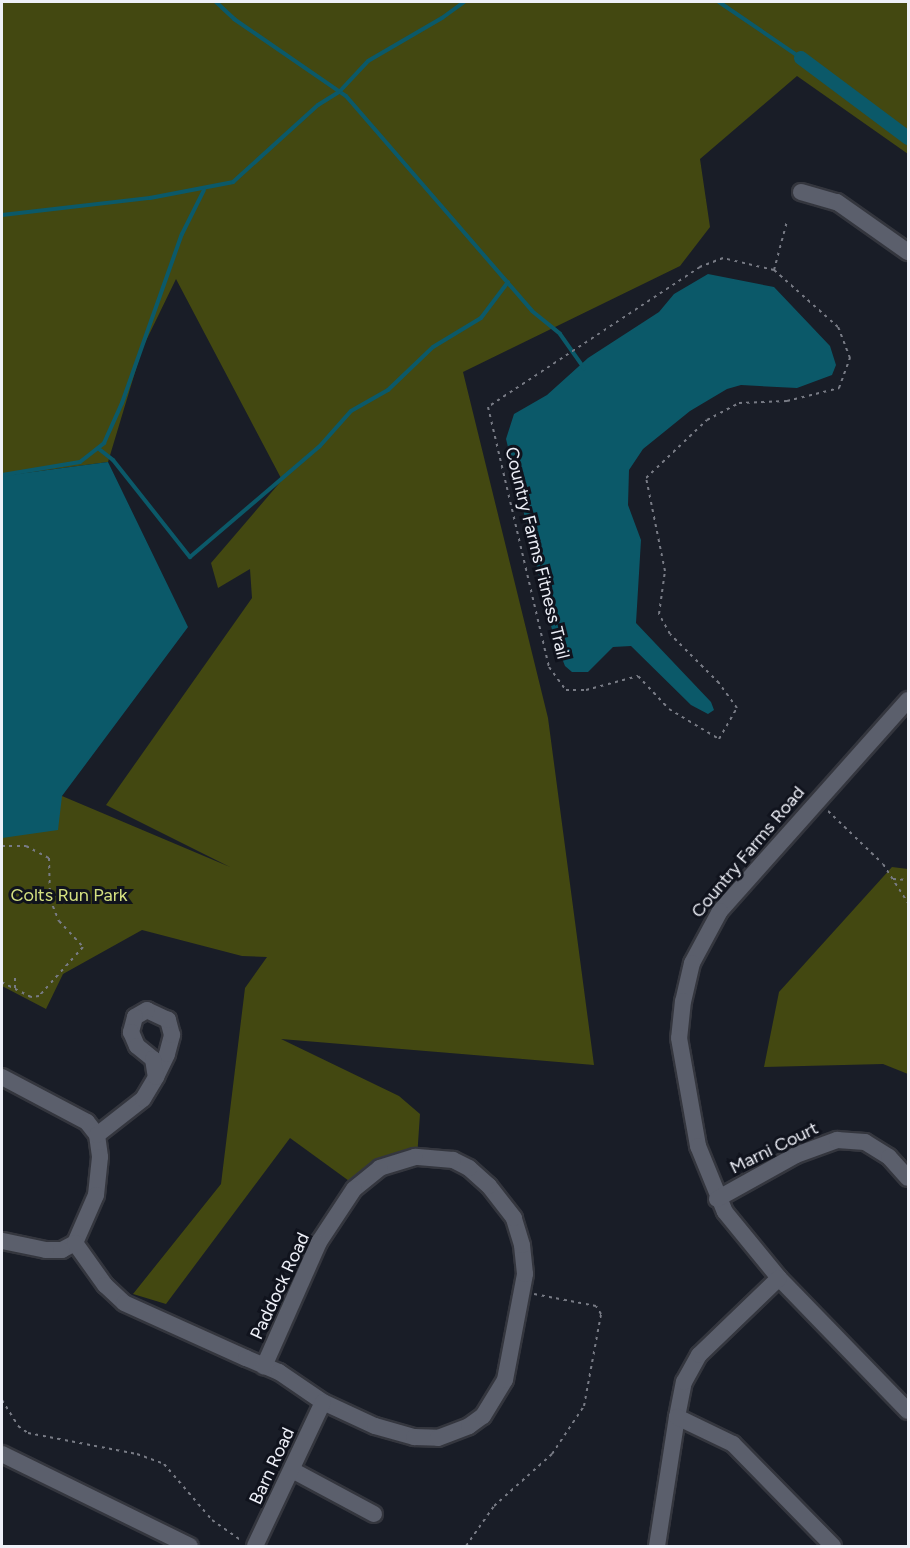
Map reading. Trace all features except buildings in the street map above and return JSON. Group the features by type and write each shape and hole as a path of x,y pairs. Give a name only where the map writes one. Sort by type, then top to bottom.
{"street":[{"path":"801,192 837,202 909,252"},
{"name":"Country Farms Road","path":"909,700 726,904 709,928 692,963 680,1020 680,1056 698,1146 717,1199 745,1241 909,1412"},
{"path":"2,1077 81,1119 97,1135 98,1183 75,1243 62,1250 46,1250 2,1240"},
{"path":"97,1135 134,1108 156,1077"},
{"name":"Marni Court","path":"717,1199 796,1155 837,1140 865,1142 889,1157 909,1178"},
{"name":"Paddock Road","path":"75,1243 105,1285 124,1303 264,1366 323,1402 375,1426 414,1437 438,1438 469,1426 489,1409 502,1389 523,1292 525,1264 518,1227 489,1186 469,1168 453,1160 425,1156 396,1161 360,1182 319,1242 264,1366"},
{"path":"657,1546 684,1382 699,1355 779,1278"},
{"name":"Barn Road","path":"250,1544 292,1470 323,1402"},
{"path":"677,1417 733,1444 833,1546"},
{"path":"2,1454 190,1546"},
{"path":"292,1470 374,1514"}],"path":[{"path":"774,270 787,221"},
{"name":"Country Farms Fitness Trail","path":"723,258 774,270 838,327 850,358 839,388 787,401 739,402 707,420 646,478 665,571 659,614 669,634 719,683 737,708 719,739 669,709 638,676 586,690 566,690 549,667 488,408 700,267 723,258"},
{"path":"826,809 883,864 909,903"},
{"path":"2,846 26,846 49,858 50,899 59,921 83,947 39,996 15,989 2,982"},
{"path":"893,879 909,880"},
{"path":"15,978 15,989"},
{"path":"466,1546 494,1506 552,1454 584,1406 601,1314 596,1306 523,1292"},
{"path":"2,1400 18,1426 28,1433 137,1454 164,1464 212,1520 250,1544"}],"green space":[{"name":"Colts Run Park","path":"2,2 908,2 908,154 797,76 700,159 710,227 680,266 463,372 548,718 594,1065 281,1039 399,1096 420,1114 417,1158 356,1186 290,1138 166,1304 133,1294 221,1184 245,988 267,957 242,956 142,930 63,974 46,1009 2,986 2,836 62,796 230,867 106,805 252,598 250,569 218,588 211,563 282,480 176,279 142,349 108,462 2,476"},
{"path":"892,867 908,869 908,1074 883,1064 764,1067 779,992"}],"water":[{"path":"708,274 774,287 830,346 836,365 832,375 797,388 741,385 727,389 690,411 643,449 629,470 628,505 641,540 636,623 711,702 714,710 708,714 691,705 631,646 613,647 588,672 572,672 565,666 554,638 506,439 514,414 547,395 588,358 659,312 674,294"},
{"path":"108,462 188,627 62,796 58,830 2,838 2,476"}],"waterway":[{"path":"216,2 234,19 346,96 532,311 560,334 584,368"},
{"path":"2,215 150,198 233,182 318,105 340,91 368,61 442,18 464,2"},
{"path":"719,2 801,58"},
{"path":"801,58 908,138"},
{"path":"2,475 80,462 104,443 122,403 182,234 204,190"},
{"path":"99,449 113,460 190,557 319,447 351,411 388,390 433,347 481,318 508,282"}]}
